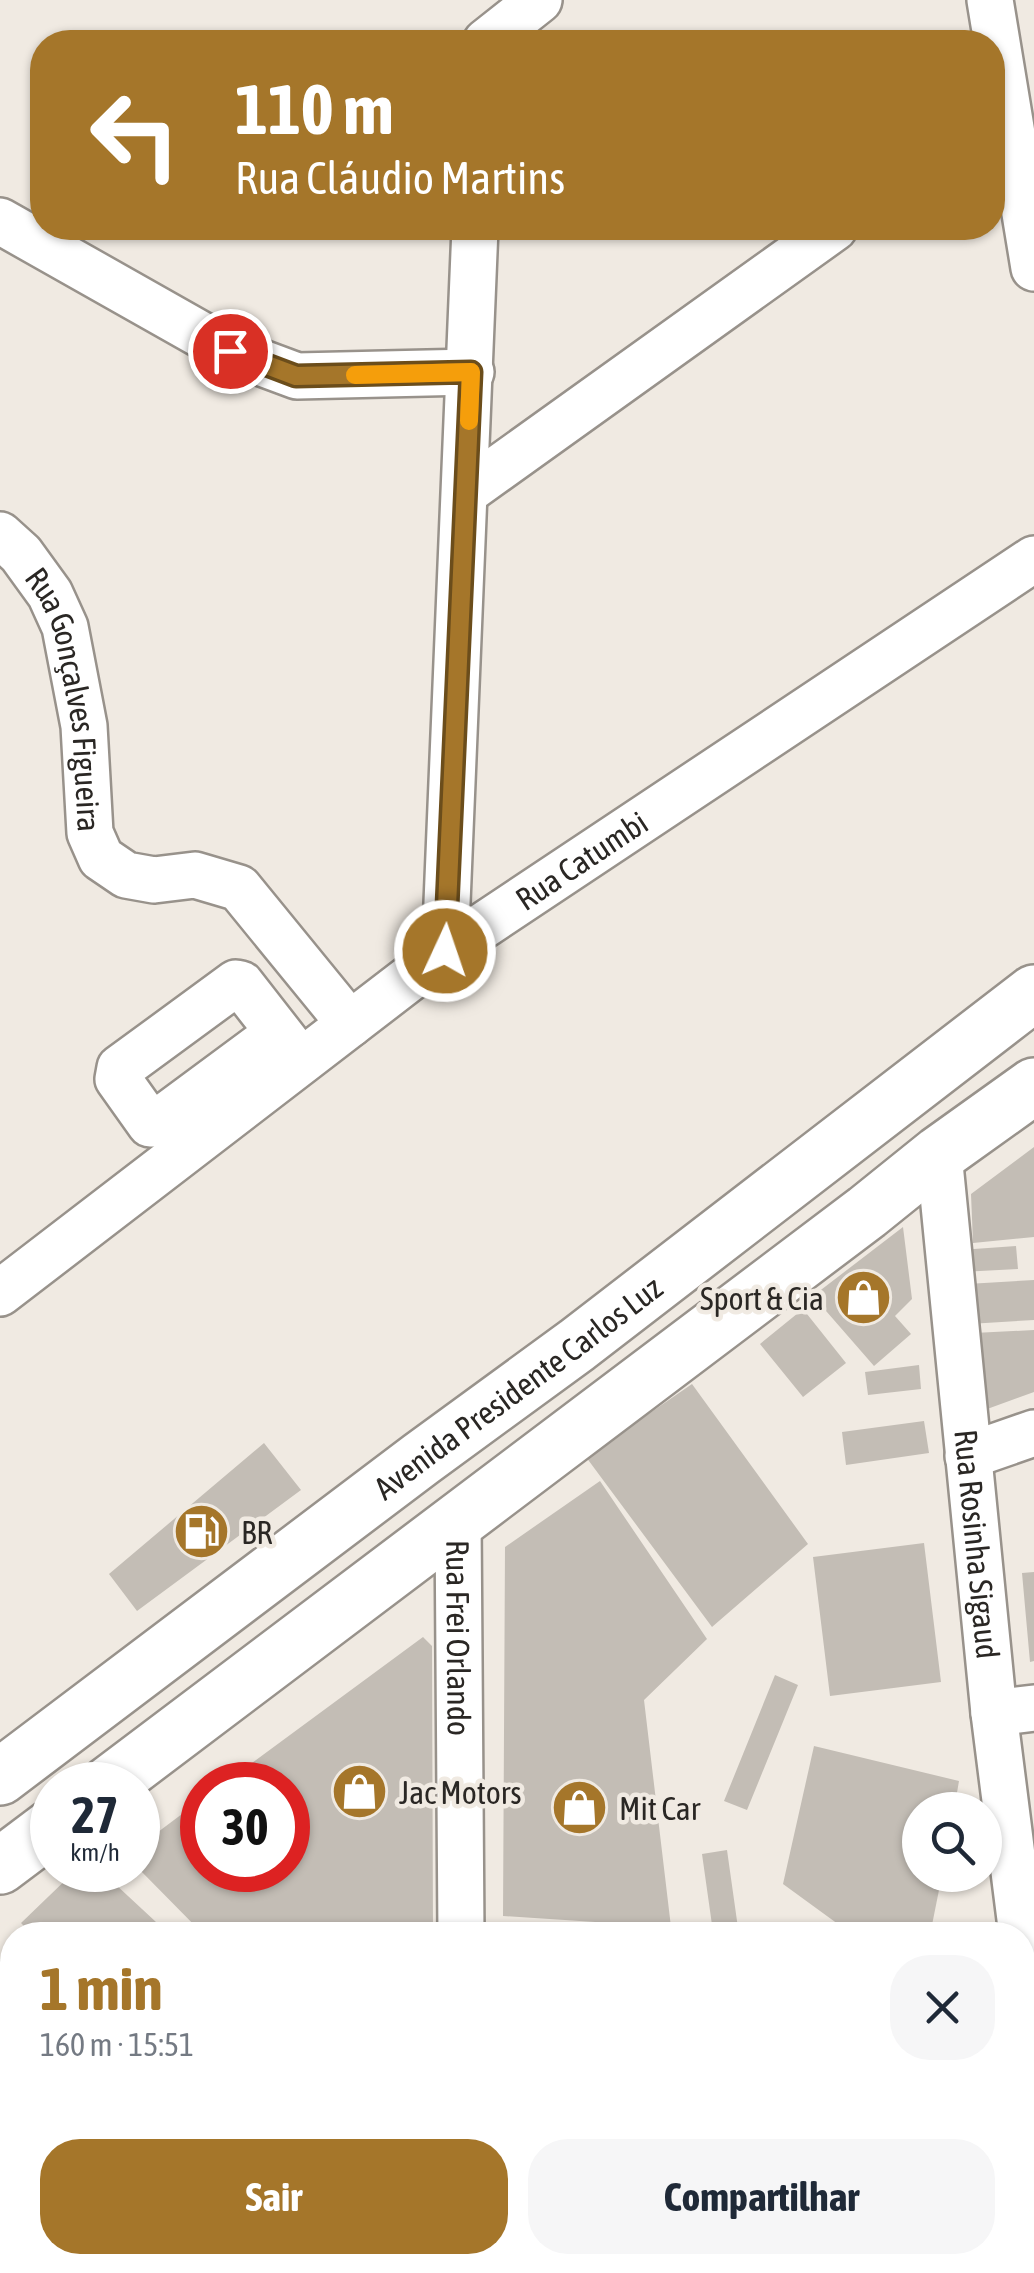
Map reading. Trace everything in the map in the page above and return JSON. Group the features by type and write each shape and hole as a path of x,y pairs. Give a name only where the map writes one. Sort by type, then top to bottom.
{"main road":[{"name":"Avenida Presidente Carlos Luz","path":"0,1777 420,1459 578,1345 1034,993"},
{"path":"930,1072 939,1154"},
{"path":"138,1762 939,1154 1033,1088"},
{"path":"0,1866 30,1844"}],"street":[{"path":"482,0 483,30"},
{"path":"499,30 539,0"},
{"path":"990,0 996,30"},
{"path":"1005,71 1034,268"},
{"path":"0,221 30,238"},
{"path":"34,240 230,351 296,376 471,372"},
{"path":"445,951 475,240"},
{"path":"466,491 817,240"},
{"name":"Rua Gonçalves Figueira","path":"0,535 21,554 50,594 65,627 84,726 90,833 102,858 126,875 154,880 195,875 239,888 350,1024"},
{"name":"Rua Catumbi","path":"0,1293 290,1047 350,1024 445,951 1034,559"},
{"name":"Rua Rosinha Sigaud","path":"939,1154 968,1456 1014,1710 1021,1922"},
{"path":"968,1456 1034,1432"},
{"name":"Rua Frei Orlando","path":"458,1520 461,1922"}],"building":[{"path":"1034,1147 1034,1237 973,1243 971,1194"},
{"name":"Sport & Cia","path":"903,1227 912,1299 895,1316 911,1334 874,1366 813,1296"},
{"path":"1016,1246 1018,1269 961,1272 960,1250"},
{"path":"1034,1280 1034,1320 969,1324 967,1284"},
{"path":"803,1309 846,1363 803,1397 760,1344"},
{"path":"1034,1330 1034,1392 979,1412 974,1333"},
{"path":"919,1365 921,1389 868,1395 865,1372"},
{"path":"692,1384 808,1544 712,1627 586,1457"},
{"path":"924,1421 929,1453 846,1465 842,1432"},
{"name":"BR","path":"264,1443 301,1490 137,1611 109,1574"},
{"name":"Mit Car","path":"600,1481 707,1639 644,1700 670,1922 503,1916 505,1547"},
{"path":"924,1543 941,1682 830,1696 813,1557"},
{"path":"1034,1572 1034,1661 1030,1662 1022,1573"},
{"name":"Jac Motors","path":"423,1637 432,1646 433,1922 191,1922 160,1890 160,1830 180,1816 180,1892 310,1892 310,1762 253,1762"},
{"path":"775,1675 798,1685 747,1810 724,1801"},
{"path":"814,1746 959,1781 957,1792 902,1792 902,1892 939,1892 933,1922 835,1922 783,1884"},
{"path":"727,1850 737,1922 712,1922 702,1854"},
{"path":"53,1892 124,1892 156,1922 22,1922"}],"slow traffic":[{"path":"355,375 471,372 469,421"}],"place":[{"name":"Sport & Cia","path":"863,1298"},
{"name":"BR","path":"202,1532"},
{"name":"Jac Motors","path":"360,1792"},
{"name":"Mit Car","path":"580,1808"}],"route":[{"path":"230,351 296,376 471,372 445,951"}]}
